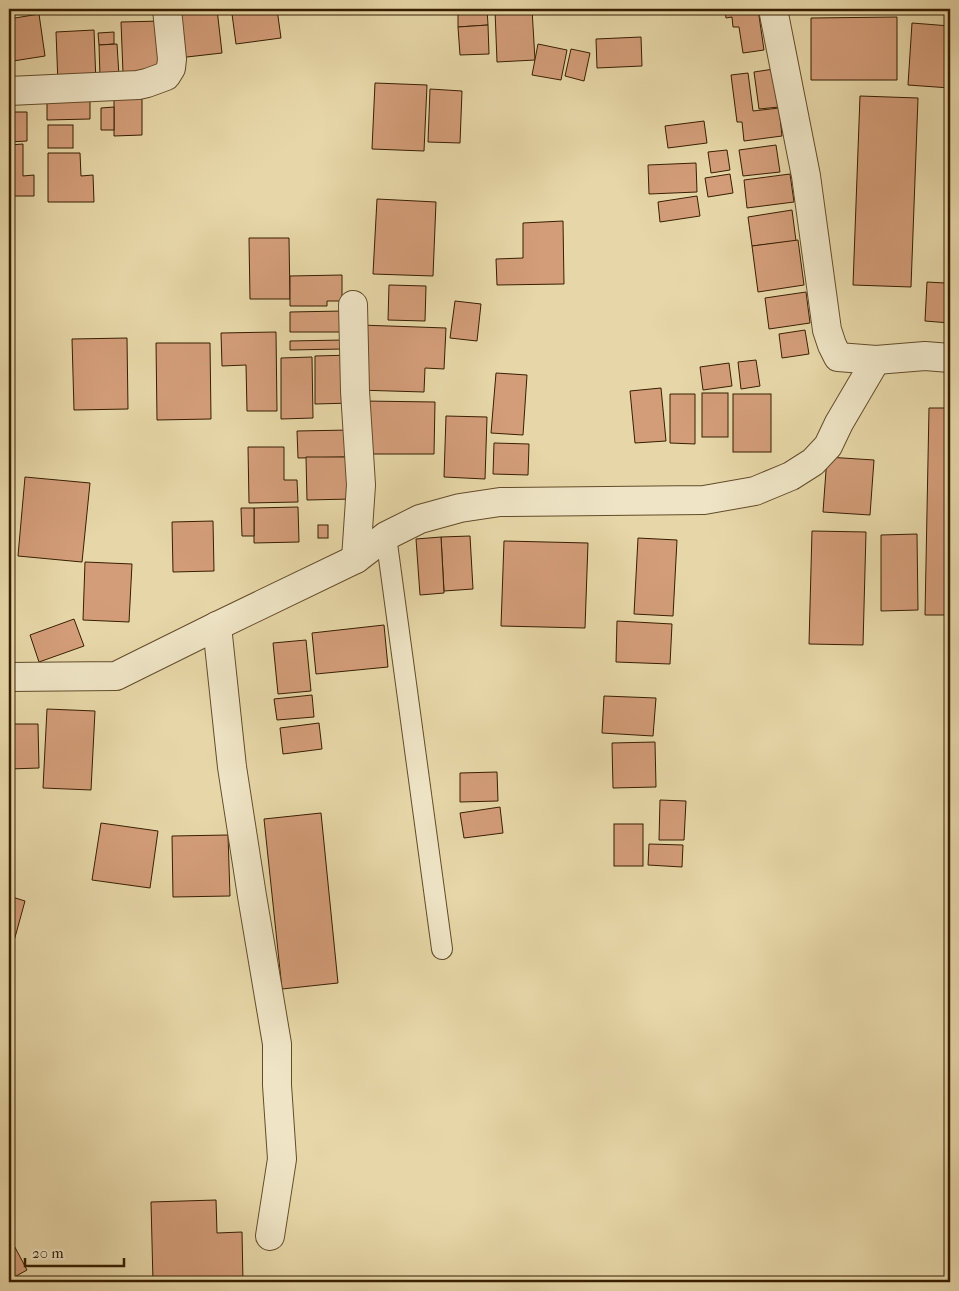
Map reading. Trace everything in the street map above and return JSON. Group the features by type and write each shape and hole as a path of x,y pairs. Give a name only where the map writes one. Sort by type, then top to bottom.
{"street":[{"path":"9,91 138,85 147,84 166,76 172,68 167,9"},
{"path":"773,9 806,176 827,330 838,357 876,360 925,356 950,358"},
{"path":"353,305 355,391 361,485 356,559"},
{"path":"9,677 116,676 356,559 386,536 420,519 460,508 500,502 704,500 755,491 791,476 814,462 828,446 839,423 876,360"},
{"path":"217,626 232,767 277,1044 277,1085 282,1159 270,1236"}],"lane":[{"path":"386,536 442,949"}],"building":[{"path":"172,9 217,9 222,53 178,58"},
{"path":"239,9 277,9 281,38 236,44 232,14 239,13"},
{"path":"412,9 441,9 442,12 412,14"},
{"path":"458,9 487,9 488,25 458,27"},
{"path":"532,9 535,60 497,62 495,10"},
{"path":"758,9 764,50 743,53 739,27 733,27 732,17 726,18 725,10"},
{"path":"39,14 45,56 13,61 9,19"},
{"path":"897,17 897,80 811,80 811,18"},
{"path":"162,21 164,71 123,73 121,22"},
{"path":"912,23 950,26 950,88 908,85"},
{"path":"488,25 489,54 460,55 458,27"},
{"path":"94,30 96,83 58,84 56,32"},
{"path":"114,32 114,44 99,45 98,33"},
{"path":"641,37 642,66 597,68 596,39"},
{"path":"117,44 119,76 100,77 99,45"},
{"path":"538,44 567,50 561,80 532,75"},
{"path":"571,49 590,53 584,81 565,76"},
{"path":"774,69 779,107 759,109 754,72"},
{"path":"748,73 753,111 779,108 782,136 744,141 742,122 737,122 731,75"},
{"path":"375,83 427,85 424,151 372,149"},
{"path":"430,89 462,91 460,143 428,142"},
{"path":"47,90 90,90 90,119 47,120"},
{"path":"860,96 918,98 911,287 853,285"},
{"path":"114,98 142,98 142,135 114,136"},
{"path":"114,107 114,130 101,130 101,108"},
{"path":"9,112 27,112 27,141 9,142"},
{"path":"704,121 707,143 668,148 665,126"},
{"path":"48,125 73,125 73,148 48,148"},
{"path":"23,144 23,176 34,175 34,196 9,196 9,145"},
{"path":"776,145 780,172 743,176 739,150"},
{"path":"727,150 730,170 711,173 708,152"},
{"path":"48,153 80,153 81,176 93,175 94,202 48,202"},
{"path":"696,163 697,192 649,194 648,165"},
{"path":"730,174 733,193 708,197 705,178"},
{"path":"790,174 794,202 747,208 744,180"},
{"path":"697,196 700,216 660,222 658,202"},
{"path":"377,199 436,202 433,276 373,274"},
{"path":"792,210 796,241 752,246 748,217"},
{"path":"563,221 564,284 497,285 496,259 523,258 523,223"},
{"path":"249,238 289,238 290,299 250,299"},
{"path":"798,240 804,285 758,292 752,246"},
{"path":"946,273 950,273 950,323 925,321 927,282 945,283"},
{"path":"342,275 342,301 327,301 327,306 290,306 290,276"},
{"path":"389,285 426,286 425,321 388,320"},
{"path":"806,292 810,323 769,329 765,298"},
{"path":"455,301 481,304 477,341 450,338"},
{"path":"343,311 344,332 290,332 290,312"},
{"path":"360,325 446,328 444,369 425,368 424,392 357,390"},
{"path":"805,330 809,354 782,358 779,334"},
{"path":"276,332 277,411 247,411 246,365 222,366 221,333"},
{"path":"127,338 128,409 74,410 72,339"},
{"path":"343,340 343,349 290,350 290,341"},
{"path":"156,343 210,343 211,419 157,420"},
{"path":"353,355 353,403 315,404 315,356"},
{"path":"312,357 313,418 281,419 281,358"},
{"path":"756,360 760,386 741,389 738,362"},
{"path":"729,363 732,386 703,390 700,367"},
{"path":"496,373 527,375 523,435 491,433"},
{"path":"661,388 666,441 635,443 630,391"},
{"path":"702,393 728,393 728,437 702,437"},
{"path":"670,394 695,394 695,444 670,443"},
{"path":"733,394 771,394 771,452 733,452"},
{"path":"364,401 435,402 434,454 363,454"},
{"path":"929,408 950,408 950,615 925,615"},
{"path":"446,416 487,417 485,479 444,477"},
{"path":"350,430 350,457 298,458 297,431"},
{"path":"494,443 529,444 528,475 493,474"},
{"path":"248,447 284,447 284,480 297,480 298,502 249,503"},
{"path":"306,457 351,457 352,499 307,500"},
{"path":"827,457 874,460 870,515 823,512"},
{"path":"25,477 90,483 82,562 18,556"},
{"path":"298,507 299,542 254,543 254,508"},
{"path":"241,508 254,508 254,536 242,536"},
{"path":"213,521 214,571 173,572 172,522"},
{"path":"318,525 328,525 328,538 318,538"},
{"path":"812,531 866,532 863,645 809,644"},
{"path":"917,534 918,610 881,611 881,535"},
{"path":"470,536 473,589 444,591 441,537"},
{"path":"441,537 444,593 420,595 416,539"},
{"path":"638,538 677,540 673,616 634,614"},
{"path":"504,541 588,543 585,628 501,626"},
{"path":"85,562 132,564 129,622 83,620"},
{"path":"74,619 84,646 39,662 30,635"},
{"path":"617,621 672,624 670,664 616,662"},
{"path":"384,625 388,667 316,674 312,633"},
{"path":"306,640 311,691 278,694 273,643"},
{"path":"312,695 314,717 277,720 274,699"},
{"path":"604,696 656,698 653,736 602,733"},
{"path":"47,709 95,711 91,790 43,788"},
{"path":"319,723 322,749 283,754 280,728"},
{"path":"9,724 38,724 39,768 9,769"},
{"path":"655,742 656,787 613,788 612,743"},
{"path":"497,772 498,801 460,802 460,773"},
{"path":"9,776 14,776 12,828 9,827"},
{"path":"660,800 686,801 684,840 659,840"},
{"path":"500,807 503,833 464,838 460,813"},
{"path":"321,813 338,983 282,989 264,819"},
{"path":"101,823 158,831 150,888 92,880"},
{"path":"614,824 643,824 643,866 614,866"},
{"path":"228,835 230,896 173,897 172,836"},
{"path":"649,844 683,845 682,867 648,865"},
{"path":"9,896 25,901 14,941 9,940"},
{"path":"216,1200 217,1233 242,1232 243,1282 153,1282 151,1202"},
{"path":"9,1236 27,1270 9,1280"}]}
